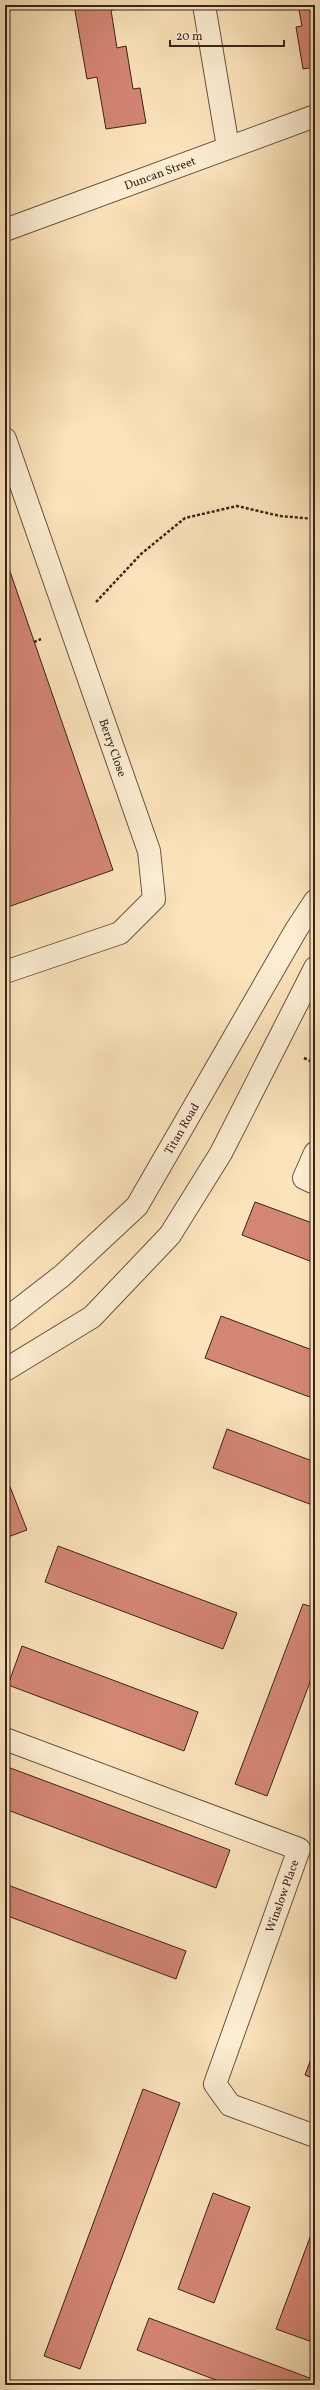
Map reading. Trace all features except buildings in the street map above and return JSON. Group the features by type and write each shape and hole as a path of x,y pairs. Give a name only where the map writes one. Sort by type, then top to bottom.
{"street":[{"path":"204,5 228,147"},
{"name":"Duncan Street","path":"5,230 315,116"},
{"name":"Berry Close","path":"5,439 149,851 154,899 120,933 5,972"},
{"name":"Titan Road","path":"5,1320 64,1275 137,1206 296,930 315,901"},
{"path":"5,1370 92,1317 170,1236 221,1153 315,968"},
{"path":"315,1153 304,1178 315,1183"},
{"name":"Winslow Place","path":"5,1739 299,1849 215,2084 230,2104 315,2136"}],"path":[{"path":"71,626 141,554 184,518 237,506 280,516 315,519"}]}
